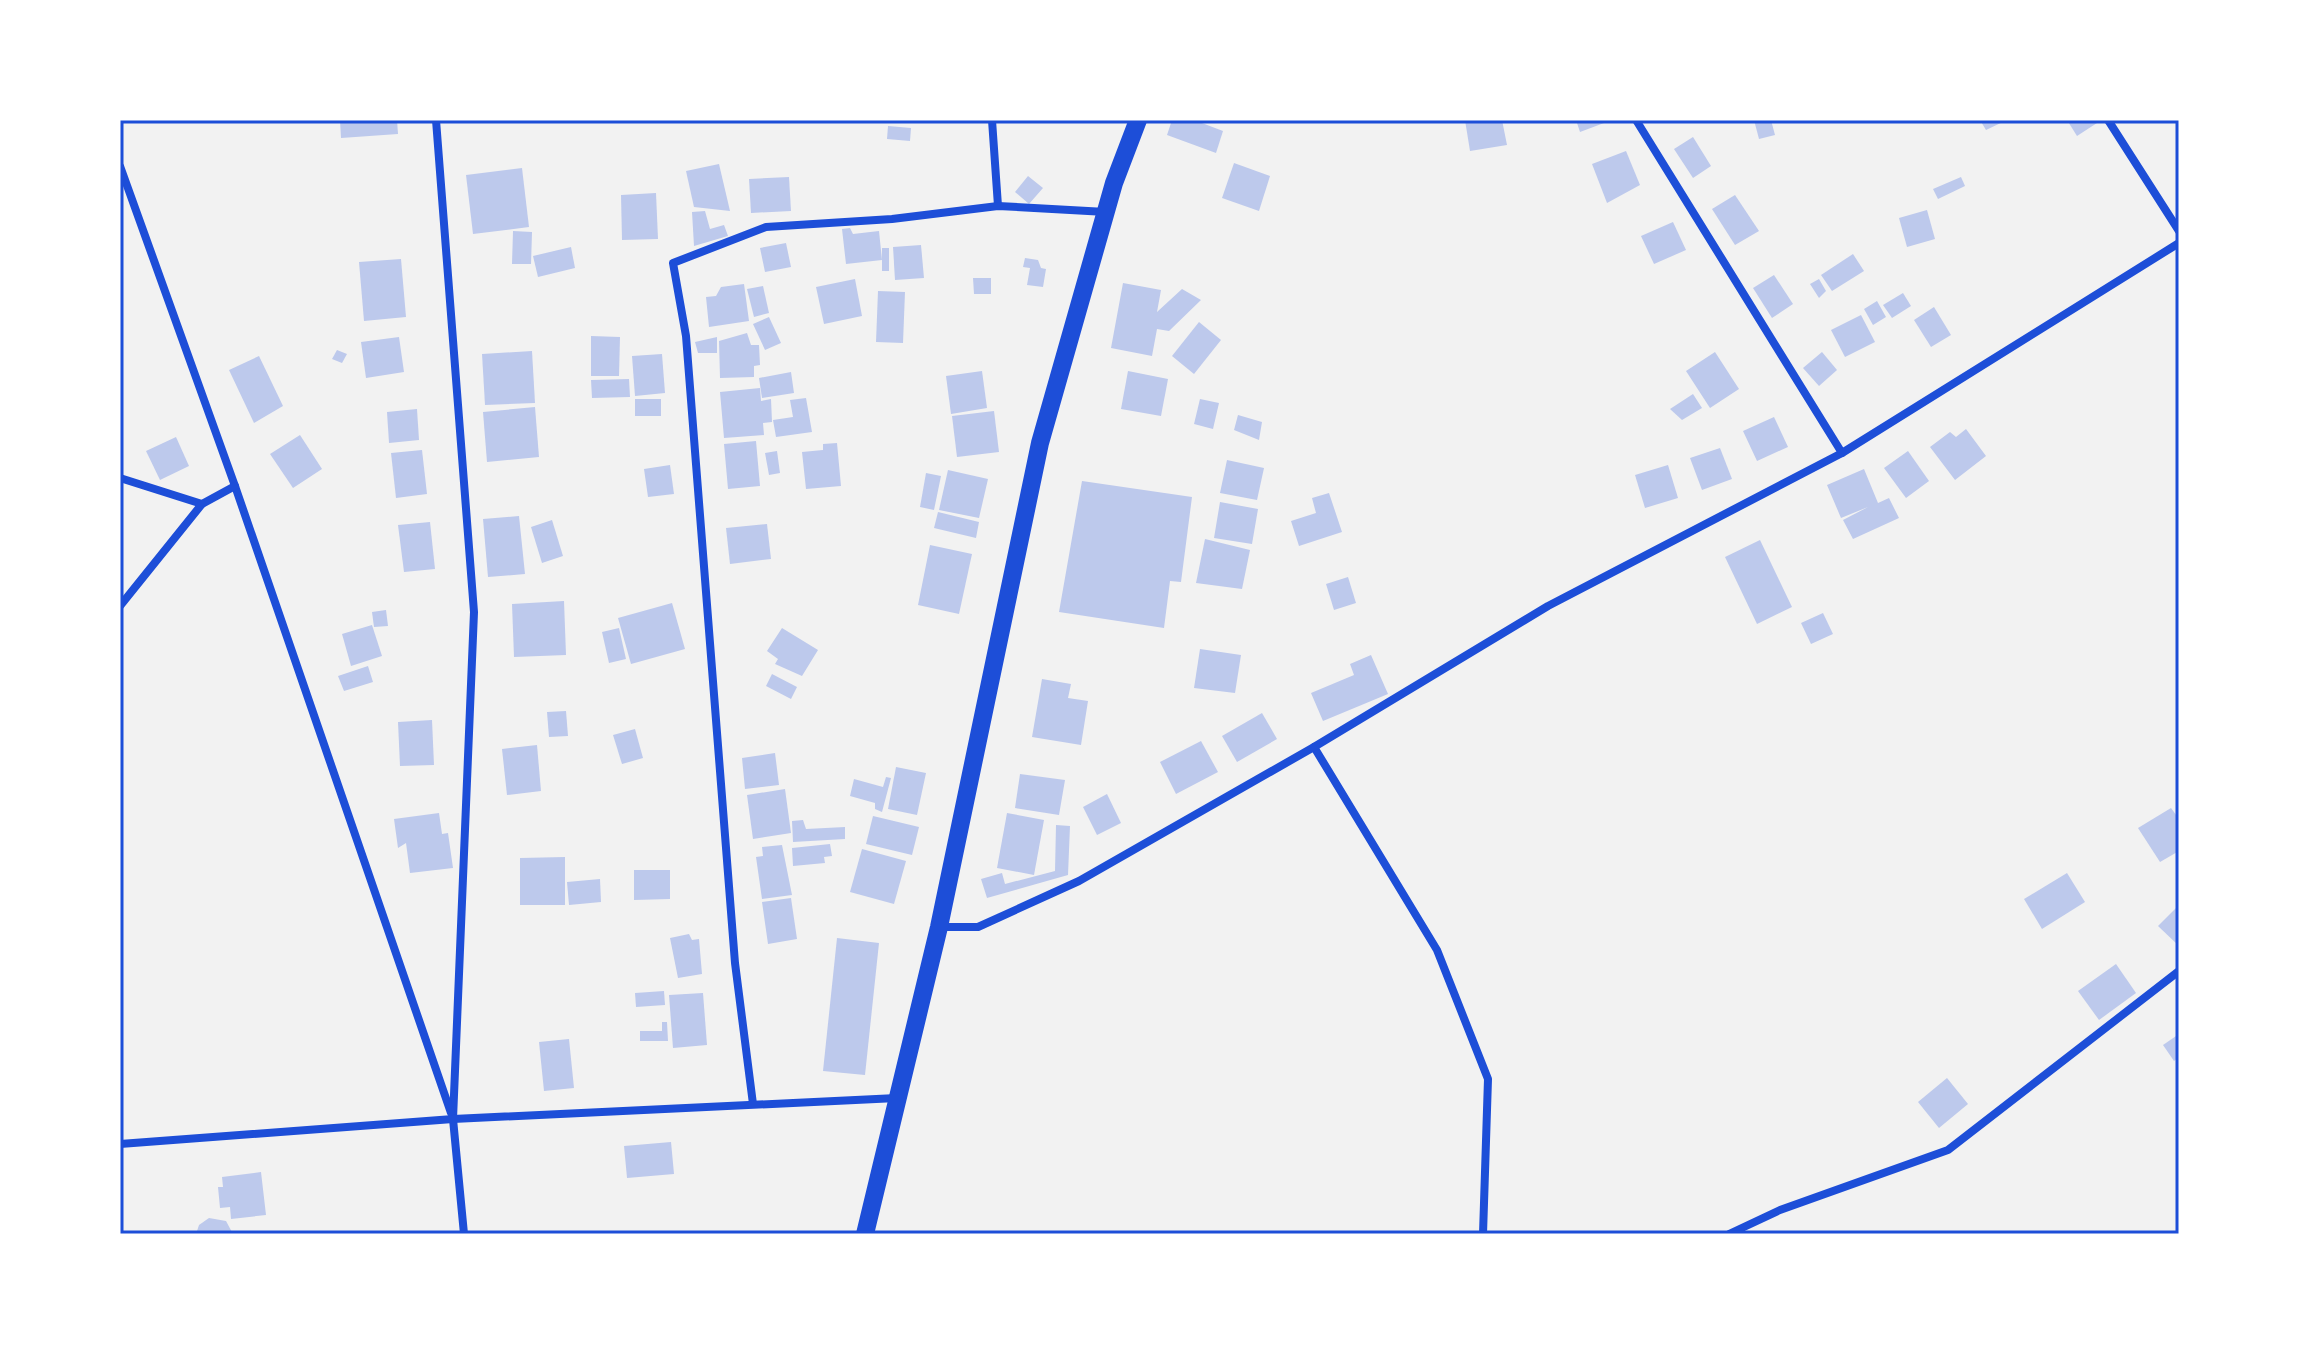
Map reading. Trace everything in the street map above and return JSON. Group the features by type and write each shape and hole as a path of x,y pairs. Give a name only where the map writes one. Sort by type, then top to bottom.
{"highway":[{"path":"865,1234 939,927 1040,443 1106,212 1138,120"}],"street":[{"path":"436,120 474,612 453,1119 464,1234"},
{"path":"992,120 998,206"},
{"path":"1636,120 1842,453"},
{"path":"2108,120 2179,231"},
{"path":"120,166 235,486 453,1119"},
{"path":"753,1104 735,963 686,336 673,263 766,227 892,219 998,206 1106,212"},
{"path":"939,927 978,927 1079,881 1314,747 1548,606 1842,453 2179,243"},
{"path":"120,478 202,504"},
{"path":"120,606 202,504 235,486"},
{"path":"1314,747 1437,950 1488,1079 1483,1234"},
{"path":"1729,1234 1780,1210 1948,1150 2179,971"},
{"path":"120,1144 453,1119 898,1097"}],"building":[{"path":"340,120 397,120 398,134 341,138"},
{"path":"1172,120 1194,120 1223,131 1216,153 1167,135"},
{"path":"1465,120 1502,120 1507,145 1470,151"},
{"path":"1576,120 1612,120 1580,132"},
{"path":"1754,120 1771,120 1775,135 1759,139"},
{"path":"1980,120 2007,120 1986,130"},
{"path":"2067,120 2095,120 2097,123 2077,136"},
{"path":"888,126 911,128 910,141 887,139"},
{"path":"1693,137 1711,166 1693,178 1674,149"},
{"path":"1626,151 1640,185 1607,203 1592,164"},
{"path":"1234,163 1270,176 1259,211 1222,198"},
{"path":"719,164 730,211 694,207 686,171"},
{"path":"522,168 529,227 473,234 466,175"},
{"path":"1028,176 1043,188 1029,204 1015,192"},
{"path":"789,177 791,211 751,213 749,179"},
{"path":"1961,177 1965,186 1938,199 1933,189"},
{"path":"656,193 658,239 622,240 621,195"},
{"path":"1735,195 1759,231 1735,245 1712,209"},
{"path":"1927,210 1935,239 1907,247 1899,218"},
{"path":"705,211 710,229 724,225 728,236 694,246 692,212"},
{"path":"1673,222 1686,250 1654,264 1641,236"},
{"path":"850,228 853,234 879,231 882,260 846,264 842,229"},
{"path":"513,231 532,232 531,264 512,264"},
{"path":"786,243 791,267 765,272 760,248"},
{"path":"921,245 924,278 895,280 893,247"},
{"path":"571,247 575,268 538,277 533,256"},
{"path":"882,248 889,248 889,271 882,271"},
{"path":"1853,254 1864,271 1832,291 1821,275"},
{"path":"1025,258 1038,260 1041,268 1046,269 1043,287 1027,285 1030,268 1023,267"},
{"path":"401,259 406,317 364,321 359,262"},
{"path":"1774,275 1793,304 1772,318 1753,288"},
{"path":"973,278 991,278 991,294 974,294"},
{"path":"855,279 862,316 824,324 816,287"},
{"path":"1819,279 1826,291 1819,298 1810,284"},
{"path":"1123,283 1161,290 1157,312 1182,289 1201,300 1169,331 1157,329 1152,356 1111,348"},
{"path":"744,284 749,321 709,327 706,297 716,296 721,287"},
{"path":"763,286 769,313 754,317 747,289"},
{"path":"878,291 905,292 903,343 876,342"},
{"path":"1903,293 1911,306 1892,318 1883,305"},
{"path":"1877,301 1886,317 1873,325 1864,309"},
{"path":"1934,307 1951,335 1931,347 1914,320"},
{"path":"1861,315 1875,342 1845,357 1831,330"},
{"path":"769,317 781,343 765,350 753,324"},
{"path":"1199,322 1221,340 1194,374 1172,356"},
{"path":"747,333 751,345 759,345 760,365 754,366 754,377 720,378 719,341"},
{"path":"591,336 620,337 619,376 591,376"},
{"path":"399,337 404,372 366,378 361,342"},
{"path":"717,337 717,353 698,353 695,342"},
{"path":"337,350 347,354 342,363 332,359"},
{"path":"532,351 535,403 485,405 482,354"},
{"path":"1715,352 1739,389 1710,408 1686,371"},
{"path":"1822,352 1837,370 1819,386 1803,368"},
{"path":"662,354 665,393 635,396 632,356"},
{"path":"259,356 283,406 254,423 229,370"},
{"path":"982,371 987,408 951,414 946,376"},
{"path":"1128,371 1168,379 1161,416 1121,409"},
{"path":"791,372 794,393 762,398 759,378"},
{"path":"629,379 630,397 592,398 591,380"},
{"path":"760,388 761,401 771,399 772,422 763,423 764,435 724,438 720,392"},
{"path":"1693,394 1702,408 1682,420 1670,409"},
{"path":"806,398 812,432 776,437 773,420 793,417 790,400"},
{"path":"635,399 661,399 661,416 635,416"},
{"path":"1200,399 1219,403 1213,429 1194,424"},
{"path":"535,407 539,457 487,462 483,412"},
{"path":"417,409 419,440 389,443 387,412"},
{"path":"994,411 999,452 957,457 952,416"},
{"path":"1238,415 1262,422 1259,440 1234,430"},
{"path":"1774,417 1788,447 1757,461 1743,431"},
{"path":"1966,429 1986,456 1955,480 1930,447 1950,432 1956,437"},
{"path":"300,435 322,469 293,488 270,454"},
{"path":"176,437 189,466 160,480 146,451"},
{"path":"756,441 760,486 728,489 724,444"},
{"path":"837,443 841,486 806,489 802,452 823,450 823,444"},
{"path":"1720,448 1732,479 1702,490 1690,458"},
{"path":"422,450 427,494 396,498 391,453"},
{"path":"777,451 780,473 769,475 765,453"},
{"path":"1908,451 1929,481 1906,498 1884,468"},
{"path":"1227,460 1264,468 1257,500 1220,493"},
{"path":"670,465 674,494 648,497 644,469"},
{"path":"1668,465 1678,498 1645,508 1635,475"},
{"path":"1864,469 1878,503 1889,498 1899,518 1853,539 1843,520 1868,507 1841,518 1827,485"},
{"path":"948,470 988,479 979,518 939,510"},
{"path":"926,473 941,476 934,510 920,507"},
{"path":"1082,481 1192,497 1181,582 1170,581 1164,628 1059,612"},
{"path":"1329,493 1342,532 1299,546 1291,521 1316,513 1312,498"},
{"path":"1220,502 1258,509 1252,544 1214,538"},
{"path":"938,512 979,522 976,538 934,528"},
{"path":"519,516 525,574 488,577 483,519"},
{"path":"552,520 563,556 542,563 531,527"},
{"path":"430,522 435,569 404,572 398,525"},
{"path":"767,524 771,559 730,564 726,528"},
{"path":"1205,539 1250,550 1242,589 1196,583"},
{"path":"1760,540 1792,607 1757,624 1725,557"},
{"path":"930,545 972,554 959,614 918,605"},
{"path":"1348,577 1356,603 1334,610 1326,584"},
{"path":"564,601 566,655 514,657 512,604"},
{"path":"672,603 685,649 631,664 618,618"},
{"path":"386,610 388,626 374,627 372,612"},
{"path":"1823,613 1833,634 1811,644 1801,623"},
{"path":"372,625 382,656 351,666 342,634"},
{"path":"619,628 626,659 609,663 602,632"},
{"path":"782,628 818,650 802,676 775,664 778,659 767,651"},
{"path":"1200,649 1241,655 1235,693 1194,688"},
{"path":"1371,655 1388,694 1323,721 1311,693 1354,675 1350,664"},
{"path":"368,666 373,682 344,691 338,676"},
{"path":"772,674 797,687 791,699 766,686"},
{"path":"1042,679 1071,684 1068,698 1088,701 1081,745 1032,737"},
{"path":"566,711 568,736 549,737 547,712"},
{"path":"1262,713 1277,739 1237,762 1222,736"},
{"path":"432,720 434,765 400,766 398,722"},
{"path":"635,729 643,758 622,764 613,735"},
{"path":"1201,741 1218,772 1176,794 1160,762"},
{"path":"537,745 541,791 507,795 502,749"},
{"path":"775,753 779,785 745,789 742,758"},
{"path":"896,767 926,773 917,815 888,809"},
{"path":"1020,774 1065,780 1059,815 1015,808"},
{"path":"886,777 891,778 882,812 875,809 875,803 850,796 854,779 883,787"},
{"path":"785,789 791,833 753,839 747,795"},
{"path":"1107,794 1121,823 1097,835 1083,807"},
{"path":"2171,808 2179,819 2179,851 2160,862 2138,828"},
{"path":"439,813 442,834 448,833 453,868 410,873 406,843 398,848 394,819"},
{"path":"1007,813 1044,820 1034,875 997,868"},
{"path":"873,816 919,827 912,855 866,844"},
{"path":"803,820 806,829 845,827 845,839 793,842 792,821"},
{"path":"1056,825 1070,826 1068,875 987,898 981,879 1002,873 1005,884 1055,871"},
{"path":"830,844 832,856 824,857 825,863 793,866 792,848"},
{"path":"782,845 792,895 762,899 756,857 763,856 762,847"},
{"path":"862,849 906,861 894,904 850,892"},
{"path":"565,857 565,905 520,905 520,858"},
{"path":"634,870 670,870 670,899 634,900"},
{"path":"2067,873 2085,902 2042,929 2024,899"},
{"path":"600,879 601,902 569,905 567,882"},
{"path":"791,898 797,939 768,944 762,902"},
{"path":"2179,905 2179,946 2158,926"},
{"path":"689,934 692,940 699,939 702,974 678,978 670,938"},
{"path":"837,938 879,943 865,1075 823,1071"},
{"path":"2116,964 2136,993 2099,1020 2078,991"},
{"path":"664,991 665,1005 636,1007 635,993"},
{"path":"703,993 707,1045 673,1048 669,995"},
{"path":"662,1022 667,1022 668,1041 640,1041 640,1031 662,1031"},
{"path":"2179,1034 2179,1057 2174,1061 2163,1045"},
{"path":"569,1039 574,1088 544,1091 539,1042"},
{"path":"1947,1078 1968,1104 1939,1128 1918,1102"},
{"path":"671,1142 674,1174 627,1178 624,1146"},
{"path":"261,1172 266,1215 231,1219 230,1207 220,1208 218,1187 223,1187 222,1177"},
{"path":"209,1218 226,1221 233,1234 196,1234 199,1225"}]}
